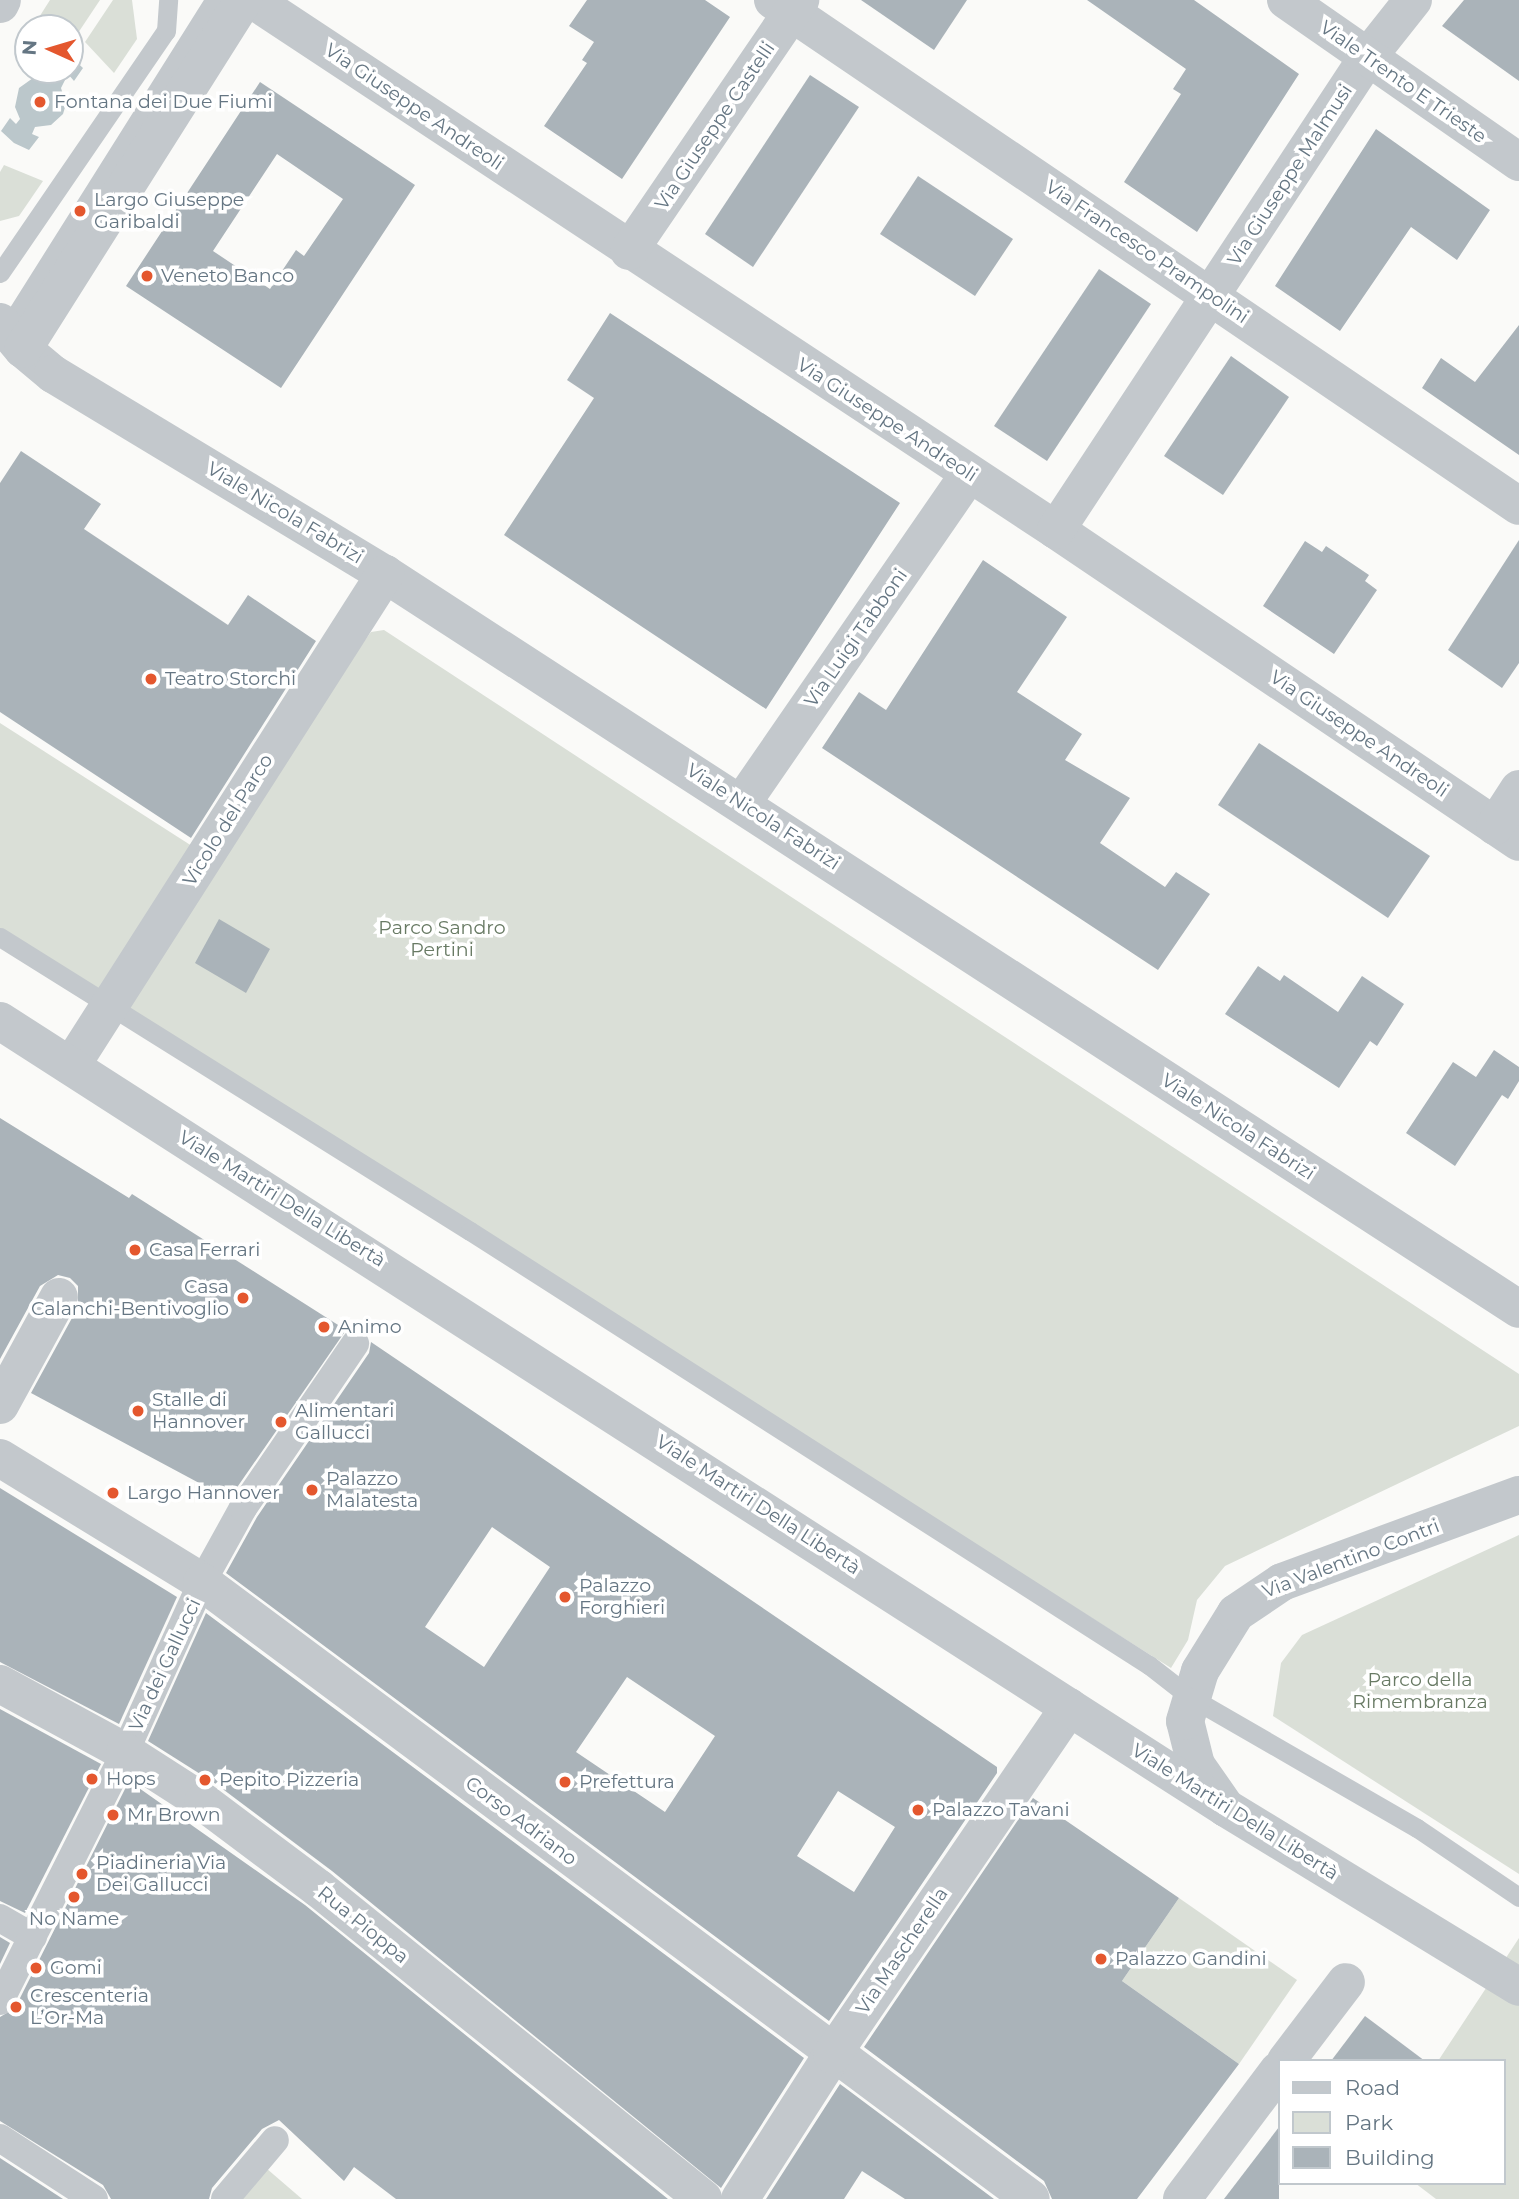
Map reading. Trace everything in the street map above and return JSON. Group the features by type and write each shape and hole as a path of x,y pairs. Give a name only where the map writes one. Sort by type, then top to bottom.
{"street":[{"path":"6,335 244,0"},
{"name":"Via Giuseppe Andreoli","path":"253,0 629,251 1056,530 1507,834"},
{"name":"Viale Trento E Trieste","path":"1286,0 1519,162"},
{"name":"Via Giuseppe Malmusi","path":"1056,530 1367,58 1413,0"},
{"name":"Via Giuseppe Castelli","path":"629,251 788,4"},
{"name":"Via Francesco Prampolini","path":"788,4 1519,506"},
{"name":"Viale Nicola Fabrizi","path":"6,335 53,374 385,574 1519,1309"},
{"name":"Via Luigi Tabboni","path":"742,803 969,474"},
{"name":"Vicolo del Parco","path":"71,1066 385,574"},
{"path":"1507,834 1519,789"},
{"name":"Viale Martiri Della Libertà","path":"0,1021 1226,1808 1519,1987"},
{"path":"0,1405 59,1297"},
{"name":"Via dei Gallucci","path":"0,2001 125,1752 202,1582 243,1508 355,1344"},
{"name":"Corso Adriano","path":"0,1458 202,1582 832,2054 1031,2199"},
{"name":"Via Valentino Contri","path":"1226,1808 1189,1747 1185,1721 1190,1697 1220,1633 1255,1596 1282,1581 1519,1495"},
{"name":"Rua Pioppa","path":"0,1684 125,1752 203,1802 318,1888 703,2199"},
{"name":"Via Mascherella","path":"740,2199 832,2054 1069,1707"},
{"path":"0,1918 33,1937"},
{"path":"1288,2059 1346,1982"},
{"path":"1182,2199 1278,2071"},
{"path":"0,2138 94,2199"},
{"path":"225,2199 275,2140"}],"lane":[{"path":"0,273 166,31 168,0"},
{"path":"6,335 215,0"},
{"path":"0,937 108,1009 470,1231 1149,1665 1190,1697 1417,1828 1519,1897"}],"green space":[{"path":"50,0 100,0 84,24 84,14 41,14"},
{"path":"113,0 132,0 137,39 114,73 85,42"},
{"path":"4,165 43,181 19,216 0,221 0,172"},
{"name":"Parco Sandro Pertini","path":"384,630 1519,1374 1519,1426 1225,1566 1197,1600 1188,1640 1171,1668 0,929 0,723 206,855 371,632"},
{"name":"Parco della Rimembranza","path":"1519,1535 1519,1874 1273,1716 1281,1663 1302,1635"},
{"path":"1179,1898 1297,1980 1239,2064 1122,1981"},
{"path":"1519,1938 1519,2199 1436,2199 1418,2185 1505,2185 1505,2059 1439,2059"},
{"path":"266,2168 302,2199 239,2199"}],"shaded area":[{"name":"Fontana dei Due Fiumi","path":"25,84 63,84 61,88 66,104 63,114 51,125 35,127 32,134 39,137 29,150 14,143 1,131 10,118 16,124 20,119 15,107 19,88"}],"building":[{"path":"587,0 705,0 730,17 622,179 544,126 587,63 582,60 594,42 569,26"},
{"path":"861,0 967,0 934,50"},
{"path":"1087,0 1194,0 1299,74 1197,232 1124,182 1181,94 1173,89 1186,69"},
{"path":"1464,0 1519,0 1519,81 1442,26"},
{"path":"810,75 859,107 753,267 705,234"},
{"path":"260,82 415,185 281,388 126,286","holes":["277,154 343,199 304,256 296,250 270,289 213,251"]},
{"path":"1376,129 1490,210 1457,260 1411,227 1340,331 1275,286"},
{"path":"918,176 1013,239 975,296 880,234"},
{"path":"1099,269 1151,304 1047,461 994,426"},
{"path":"610,313 900,503 766,709 504,535 594,398 567,380"},
{"path":"1519,325 1519,455 1422,388 1441,358 1475,382"},
{"path":"1231,356 1289,397 1223,495 1164,456"},
{"name":"Teatro Storchi","path":"21,451 101,504 84,529 228,625 248,595 316,641 191,838 0,712 0,483"},
{"path":"1519,540 1519,663 1502,688 1448,650"},
{"path":"1305,541 1322,552 1326,546 1369,575 1365,581 1377,590 1334,654 1263,606"},
{"path":"983,560 1067,617 1017,692 1082,734 1065,760 1130,798 1100,843 1165,887 1176,872 1210,894 1158,970 822,748 859,692 886,710"},
{"path":"1259,743 1430,856 1388,918 1218,805"},
{"path":"219,919 270,949 246,993 195,963"},
{"path":"1258,966 1280,981 1284,975 1338,1012 1362,976 1404,1004 1377,1046 1370,1041 1339,1088 1225,1014"},
{"path":"1494,1050 1519,1067 1519,1081 1508,1099 1502,1095 1455,1166 1406,1133 1453,1062 1476,1077"},
{"path":"0,1118 129,1198 132,1194 346,1330 229,1499 31,1393 78,1307 78,1286 70,1278 58,1275 40,1286 0,1359"},
{"path":"371,1342 997,1767 997,1773 829,2021 226,1573 257,1517 369,1353","holes":["492,1527 550,1567 484,1667 425,1627","627,1677 715,1736 665,1812 576,1752","838,1791 895,1827 854,1892 797,1856"]},
{"path":"0,1488 177,1597 119,1724 0,1662"},
{"path":"206,1613 804,2058 721,2188 332,1871 216,1784 148,1741"},
{"path":"0,1709 101,1764 25,1913 0,1901"},
{"path":"129,1781 305,1905 668,2199 396,2199 354,2167 344,2181 279,2120 262,2129 212,2188 209,2199 111,2199 103,2185 0,2121 0,2017 15,2008"},
{"path":"1033,1798 1179,1898 1122,1981 1239,2064 1137,2199 1052,2199 1044,2181 864,2047"},
{"path":"0,1937 10,1943 0,1964"},
{"path":"1365,2016 1422,2059 1333,2059"},
{"path":"840,2084 994,2199 905,2199 862,2171 844,2199 766,2199"},
{"path":"1278,2128 1279,2199 1224,2199"},
{"path":"0,2158 63,2199 0,2199"}],"place":[{"name":"Fontana dei Due Fiumi","path":"40,102"},
{"name":"Largo Giuseppe Garibaldi","path":"80,211"},
{"name":"Veneto Banco","path":"147,276"},
{"name":"Teatro Storchi","path":"151,679"},
{"name":"Casa Ferrari","path":"135,1250"},
{"name":"Casa Calanchi-Bentivoglio","path":"243,1298"},
{"name":"Animo","path":"324,1327"},
{"name":"Stalle di Hannover","path":"138,1411"},
{"name":"Alimentari Gallucci","path":"281,1422"},
{"name":"Palazzo Malatesta","path":"312,1490"},
{"name":"Largo Hannover","path":"113,1493"},
{"name":"Palazzo Forghieri","path":"565,1597"},
{"name":"Hops","path":"92,1779"},
{"name":"Pepito Pizzeria","path":"205,1780"},
{"name":"Prefettura","path":"565,1782"},
{"name":"Palazzo Tavani","path":"918,1810"},
{"name":"Mr Brown","path":"113,1815"},
{"name":"Piadineria Via Dei Gallucci","path":"82,1874"},
{"name":"No Name","path":"74,1897"},
{"name":"Palazzo Gandini","path":"1101,1959"},
{"name":"Gomi","path":"36,1968"},
{"name":"Crescenteria L’Or-Ma","path":"16,2007"}]}
